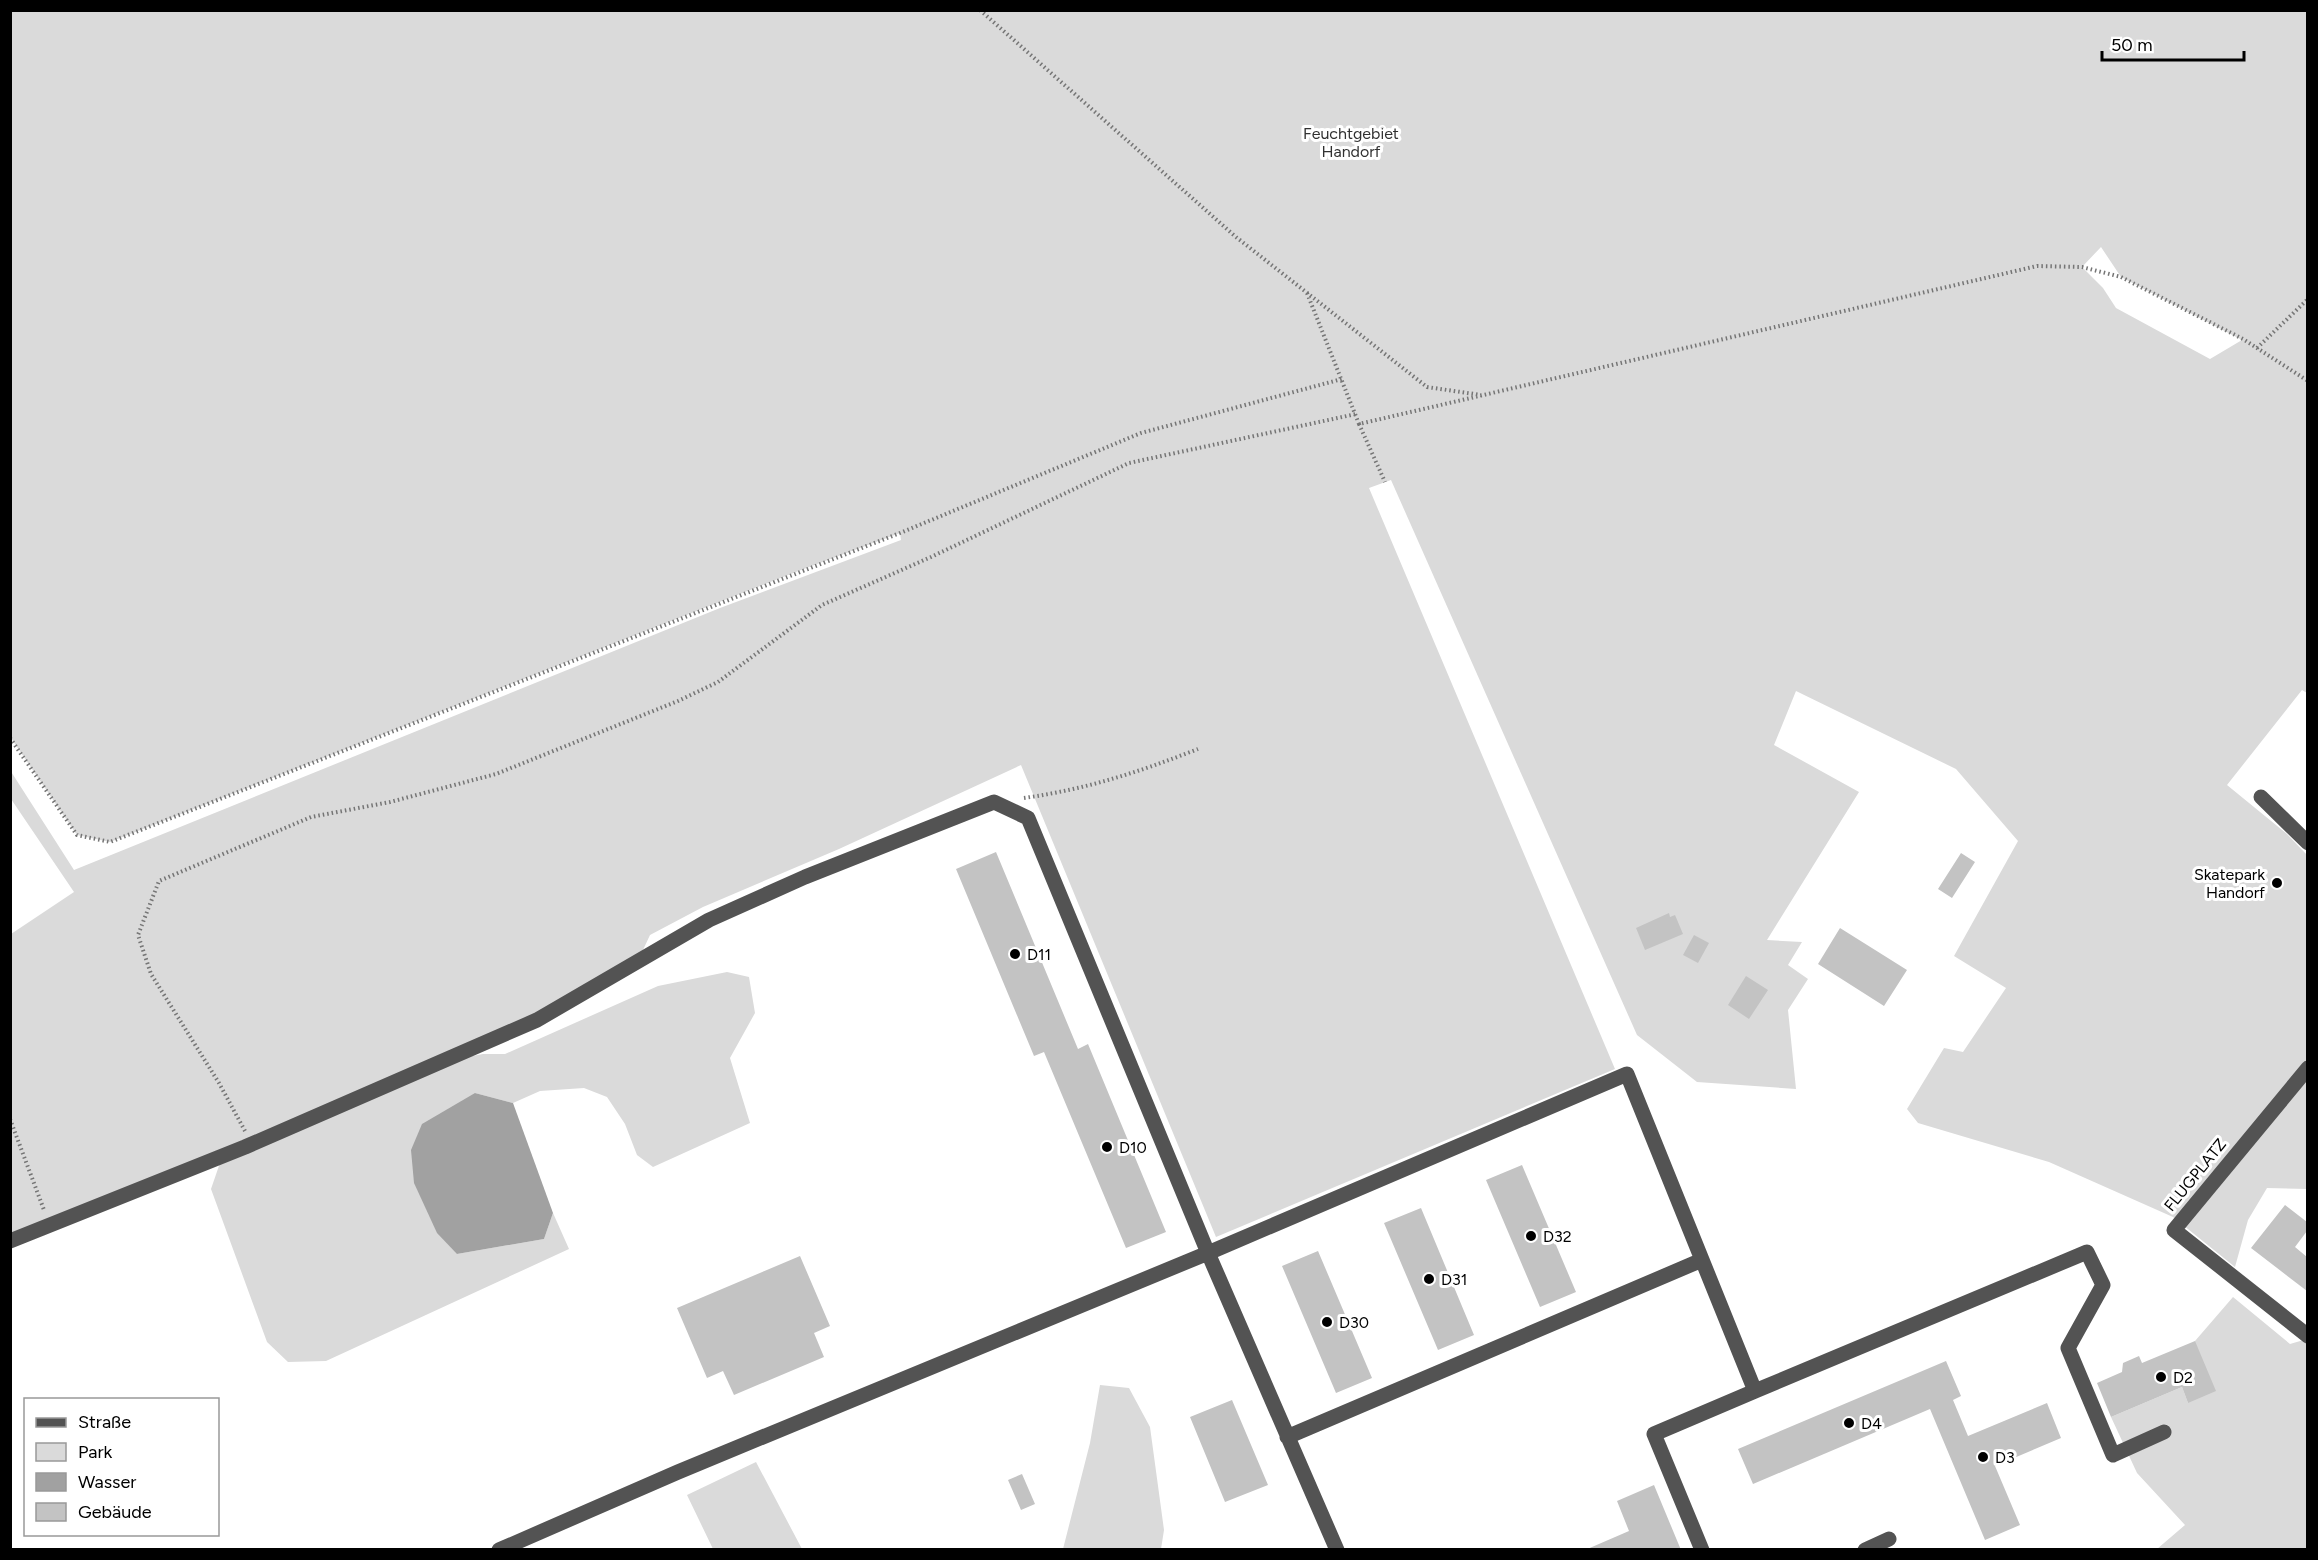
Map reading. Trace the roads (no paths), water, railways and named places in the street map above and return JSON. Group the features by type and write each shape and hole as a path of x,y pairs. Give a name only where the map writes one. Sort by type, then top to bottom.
{"street":[{"path":"2261,797 2307,843"},
{"path":"10,1241 251,1144 537,1020 709,920 805,877 994,802 1028,818 1208,1253 1337,1550"},
{"name":"FLUGPLATZ","path":"2307,1068 2174,1230 2307,1336"},
{"path":"499,1550 678,1472 1208,1253 1627,1074 1755,1391"},
{"path":"1702,1550 1654,1434 2087,1252 2103,1285 2068,1348 2113,1455 2164,1432"},
{"path":"1287,1437 1702,1260"},
{"path":"1865,1550 1889,1539"}],"water":[{"path":"475,1093 513,1103 553,1213 544,1239 457,1254 437,1233 414,1183 411,1150 422,1124"}],"place":[{"name":"Skatepark Handorf","path":"2277,883"},
{"name":"D11","path":"1015,954"},
{"name":"D10","path":"1107,1147"},
{"name":"D32","path":"1531,1236"},
{"name":"D31","path":"1429,1279"},
{"name":"D30","path":"1327,1322"},
{"name":"D2","path":"2161,1377"},
{"name":"D4","path":"1849,1423"},
{"name":"D3","path":"1983,1457"}],"park label":[{"name":"Feuchtgebiet Handorf","path":"1351,142"}]}
